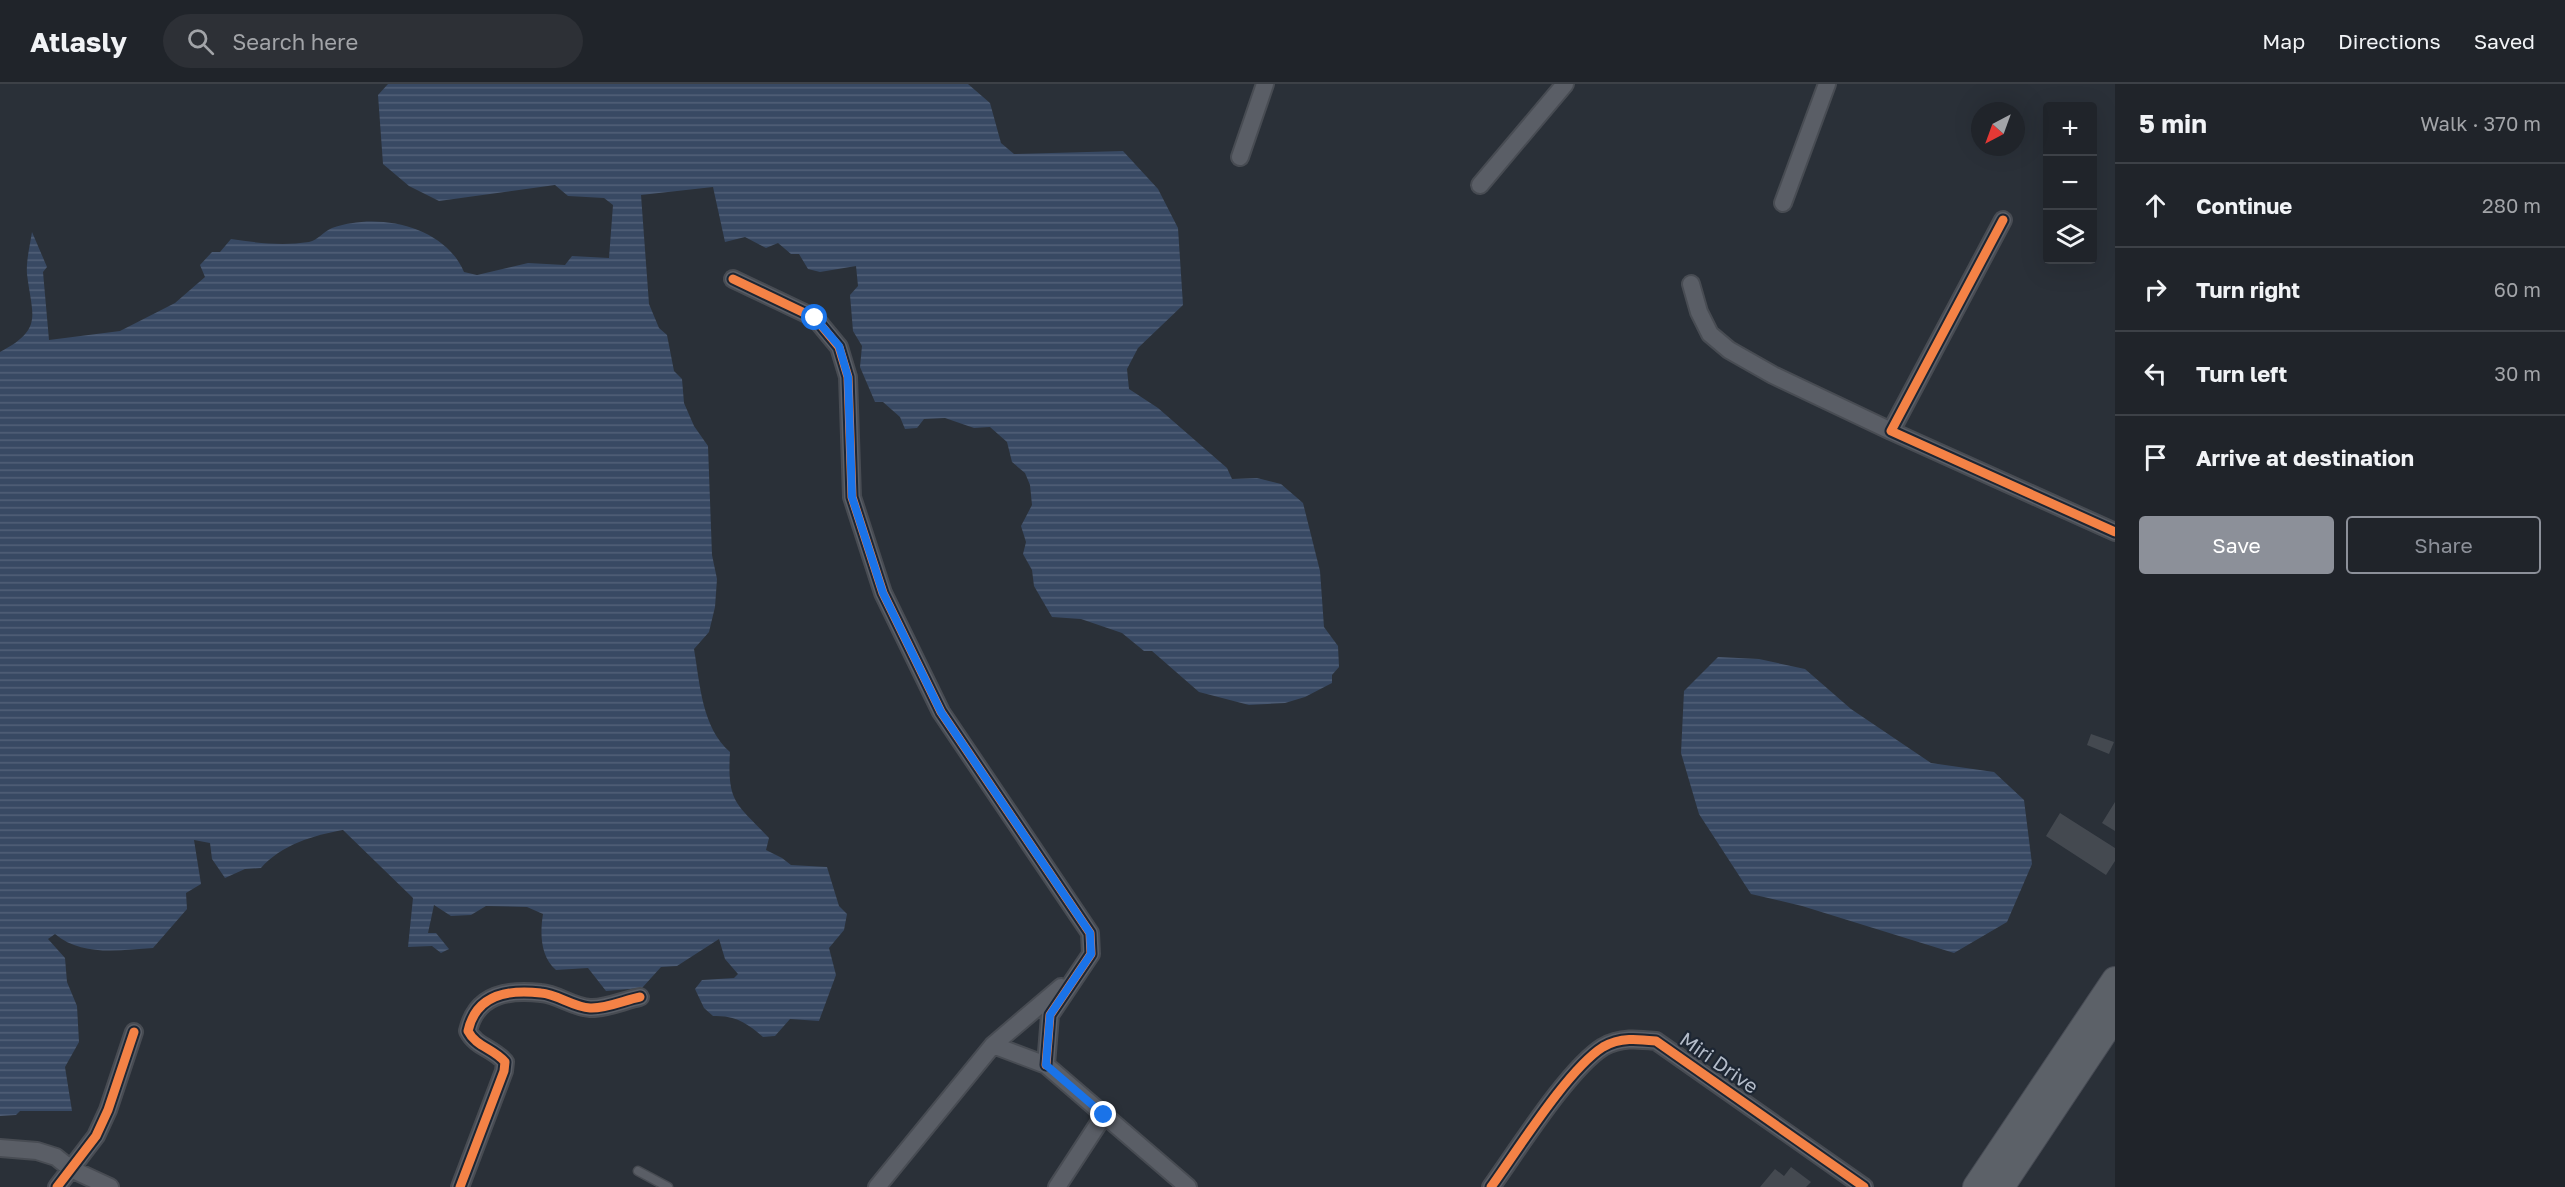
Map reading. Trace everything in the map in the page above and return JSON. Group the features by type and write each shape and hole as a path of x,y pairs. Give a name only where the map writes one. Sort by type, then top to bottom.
{"main road":[{"path":"1976,1187 2115,980"},
{"path":"2001,1187 2115,1016"}],"street":[{"path":"1240,157 1265,84"},
{"path":"1480,185 1565,84"},
{"path":"1783,203 1827,84"},
{"path":"1891,431 2003,220"},
{"path":"733,279 815,318 839,346 848,377 852,497 883,593 941,712 1090,933 1091,954 1050,1015 1046,1065"},
{"path":"1690,284 1699,312 1710,334 1730,350 1773,375 1891,431 2115,532"},
{"path":"877,1187 993,1045 1076,974"},
{"path":"460,1187 504,1071 505,1062 499,1055 474,1042 468,1031 470,1022 483,1001 499,995 542,992 591,1008 640,997"},
{"path":"57,1187 96,1136 134,1032"},
{"name":"Miri Drive","path":"1491,1187 1575,1073 1603,1047 1627,1038 1656,1041 1864,1187"},
{"path":"993,1045 1046,1065 1179,1184"},
{"path":"1057,1187 1104,1115"},
{"path":"0,1148 56,1157 71,1169 110,1187"}],"lane":[{"path":"638,1171 668,1187"}],"water":[{"path":"388,84 968,84 990,103 1001,143 1014,154 1123,151 1158,189 1178,228 1183,305 1138,348 1127,369 1129,389 1158,408 1227,468 1232,479 1257,478 1281,484 1303,503 1320,571 1324,627 1338,646 1339,667 1332,675 1332,683 1305,697 1285,703 1249,705 1199,692 1152,651 1144,651 1122,633 1081,619 1052,617 1034,586 1032,570 1023,554 1026,542 1021,526 1032,505 1030,485 1025,473 1012,462 1007,442 990,427 974,428 945,418 924,419 917,428 905,429 900,417 883,402 875,402 860,367 862,346 853,331 850,295 858,286 856,266 820,272 808,269 799,254 791,254 778,243 766,248 745,237 725,242 713,187 641,195 649,304 659,328 667,335 674,371 682,379 684,403 694,426 708,446 712,555 717,579 715,607 709,632 694,649 704,705 713,731 730,752 729,769 732,792 741,809 769,838 766,850 791,865 827,867 839,906 847,914 844,930 829,948 836,975 819,1021 790,1019 775,1036 763,1037 740,1021 713,1016 704,1008 695,989 702,980 734,978 738,974 725,959 719,939 677,966 661,967 642,988 606,991 588,968 556,970 547,958 542,944 543,914 527,907 486,906 471,915 451,916 434,905 428,933 436,933 449,949 441,953 432,946 408,947 413,898 343,830 299,842 278,853 261,868 245,869 225,878 212,859 210,843 194,840 201,884 186,893 187,909 153,948 115,951 89,949 77,946 55,934 48,939 65,958 67,982 77,1006 79,1042 65,1067 72,1111 20,1111 16,1115 0,1116 0,352 23,336 32,320 27,269 32,232 47,267 43,272 49,340 120,331 175,303 205,277 200,265 212,252 220,252 231,239 270,244 309,242 332,228 350,223 388,222 425,233 441,243 454,256 464,272 477,275 528,263 565,265 572,256 609,258 613,205 604,198 568,196 555,185 439,201 409,186 383,164 378,95"},
{"path":"1718,657 1759,659 1805,669 1851,709 1931,763 1994,772 2024,800 2032,864 2007,922 1954,953 1802,906 1751,894 1699,814 1681,753 1684,691"}],"building":[{"path":"2091,734 2114,742 2109,754 2087,745"},
{"path":"2115,802 2115,831 2102,823"},
{"path":"2060,813 2115,848 2115,861 2106,875 2046,836"},
{"path":"1791,1167 1811,1182 1806,1187 1760,1187 1775,1169 1784,1176"}],"cycle path":[{"path":"2003,220 1891,431 2115,532"},
{"path":"733,279 815,318 839,347 848,377 852,497 883,593 941,712 1090,933 1091,954 1050,1015 1046,1065"},
{"path":"460,1187 504,1071 505,1062 475,1041 468,1031 478,1009 495,997 516,992 547,994 590,1008 608,1006 640,997"},
{"path":"57,1187 96,1136 108,1110 134,1032"},
{"path":"1491,1187 1574,1073 1603,1047 1622,1040 1636,1039 1656,1041 1864,1187"}],"route":[{"path":"815,318 839,346 848,377 852,497 883,593 941,712 1090,933 1091,954 1050,1015 1046,1038 1046,1065 1104,1115"}]}
